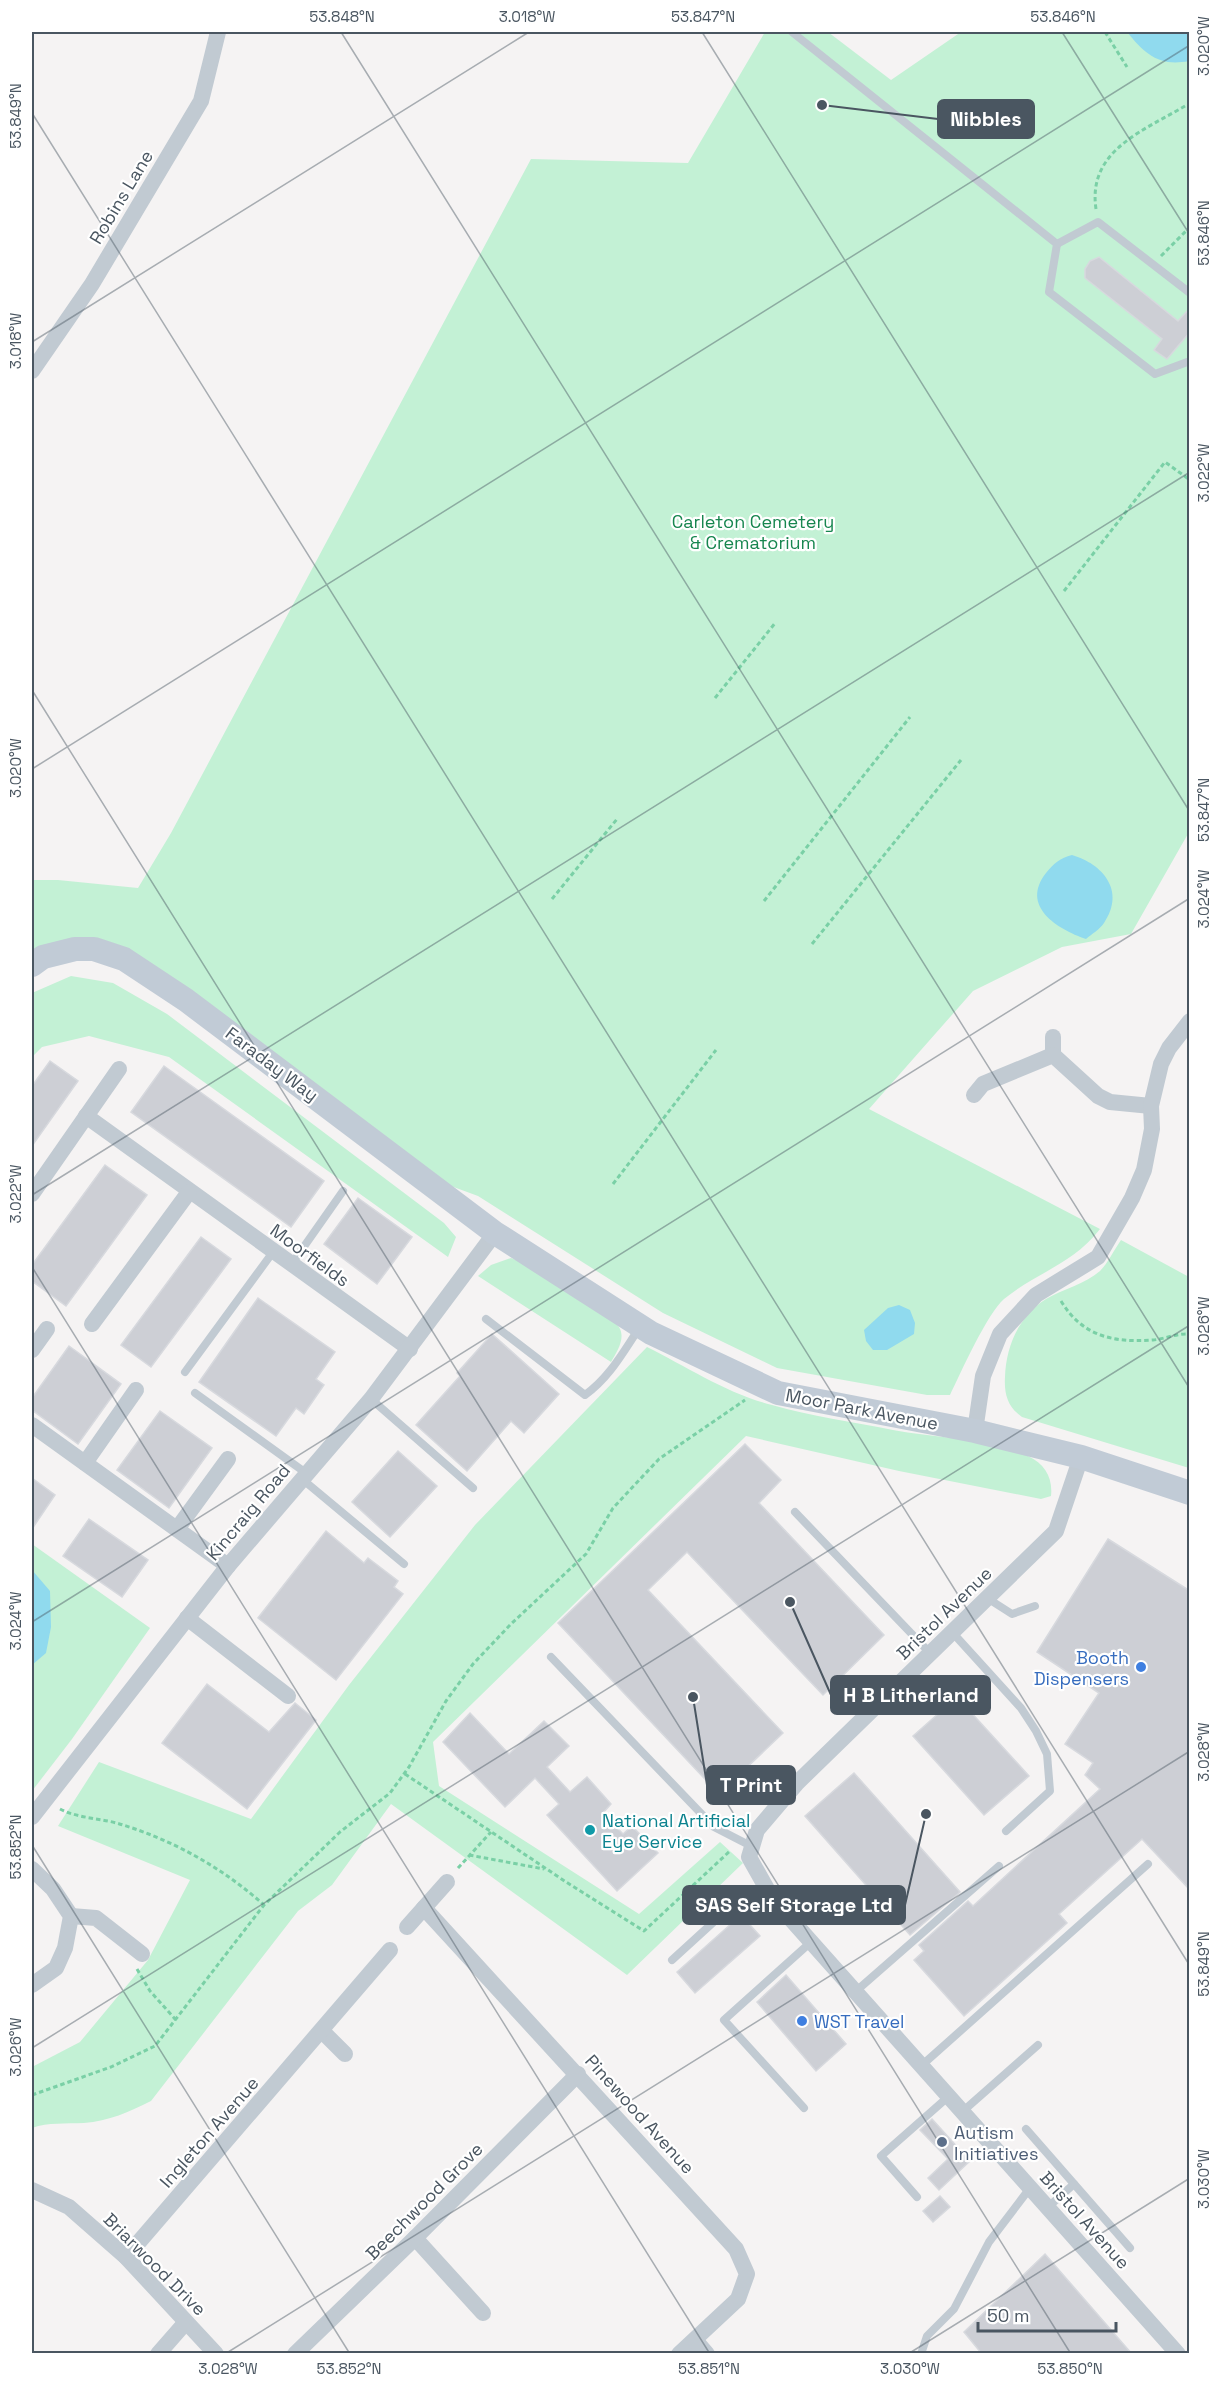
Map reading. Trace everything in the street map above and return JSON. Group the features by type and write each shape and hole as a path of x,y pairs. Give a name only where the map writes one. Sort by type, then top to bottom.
{"street":[{"name":"Robins Lane","path":"32,371 92,284 201,102 218,32"},
{"name":"Faraday Way","path":"32,965 43,957 75,949 94,949 124,959 186,1000 495,1233"},
{"path":"975,1431 983,1376 1000,1334 1036,1295 1098,1257 1132,1198 1144,1170 1152,1130 1151,1106 1165,1056 1190,1021"},
{"path":"1053,1037 1053,1055 1098,1096 1110,1102 1151,1106"},
{"path":"974,1095 983,1084 1053,1055"},
{"path":"32,1194 119,1069"},
{"name":"Moorfields","path":"86,1116 290,1265 410,1349"},
{"path":"92,1324 189,1192"},
{"name":"Moor Park Avenue","path":"495,1233 640,1326 778,1393 975,1431 1081,1457 1190,1493"},
{"name":"Kincraig Road","path":"32,1817 228,1566 371,1399 495,1233"},
{"path":"32,1350 47,1329"},
{"path":"85,1463 136,1390"},
{"path":"32,1425 228,1566"},
{"name":"Bristol Avenue","path":"1081,1457 1056,1531 797,1783 757,1830 750,1852 764,1888 1178,2354"},
{"path":"177,1529 228,1459"},
{"path":"187,1618 288,1696"},
{"path":"32,1869 52,1889 71,1916 65,1948 56,1968 32,1985"},
{"path":"407,1927 447,1882"},
{"name":"Pinewood Avenue","path":"424,1908 736,2249 747,2274 738,2299 679,2354"},
{"path":"71,1916 96,1918 142,1954"},
{"name":"Ingleton Avenue","path":"126,2257 390,1950"},
{"path":"322,2031 345,2054"},
{"name":"Beechwood Grove","path":"295,2354 415,2238 578,2074"},
{"name":"Briarwood Drive","path":"32,2190 69,2207 126,2257 216,2354"},
{"path":"415,2238 483,2313"},
{"path":"158,2354 186,2322"},
{"path":"695,2340 707,2354"}],"lane":[{"path":"792,32 1057,244"},
{"path":"1057,244 1098,222 1190,293"},
{"path":"1057,244 1049,292 1155,374 1190,361"},
{"path":"290,1265 343,1191"},
{"path":"185,1372 273,1252"},
{"path":"486,1319 585,1395 600,1384 611,1371 640,1326"},
{"path":"195,1393 304,1476 404,1564"},
{"path":"371,1399 473,1488"},
{"path":"795,1512 930,1653"},
{"path":"987,1598 1012,1614 1035,1606"},
{"path":"952,1632 1021,1708 1047,1754 1050,1791 1006,1831"},
{"path":"551,1658 714,1827 750,1852"},
{"path":"921,2066 1149,1864"},
{"path":"855,1992 999,1866"},
{"path":"672,1960 718,1918 738,1909 764,1888"},
{"path":"804,2108 724,2020 811,1942"},
{"path":"962,2112 1038,2045"},
{"path":"917,2197 881,2157 948,2097"},
{"path":"1026,2129 1130,2248"},
{"path":"1047,2208 1074,2184"},
{"path":"921,2354 927,2336 954,2308 989,2242 1030,2188"}],"path":[{"path":"1105,32 1127,67"},
{"path":"1098,222 1094,198 1099,169 1113,151 1190,103"},
{"path":"1153,264 1190,227"},
{"path":"1064,591 1165,462 1190,480"},
{"path":"716,698 776,622"},
{"path":"764,901 910,717"},
{"path":"812,944 961,760"},
{"path":"552,899 617,819"},
{"path":"613,1184 716,1050"},
{"path":"1052,1286 1068,1313 1094,1335 1125,1340 1154,1340 1190,1334"},
{"path":"32,2095 111,2067 156,2046 264,1905 340,1832 390,1793 404,1774 446,1701 473,1665 511,1624 586,1554 613,1509 658,1459 764,1387"},
{"path":"404,1774 644,1931 731,1850 750,1852"},
{"path":"44,1802 67,1813 124,1825 166,1842 234,1878 264,1905"},
{"path":"491,1832 468,1856 546,1869"}],"green space":[{"name":"Carleton Cemetery & Crematorium","path":"765,32 828,32 891,80 961,32 1189,32 1189,832 1131,934 1062,947 973,991 869,1109 1100,1229 1066,1260 1016,1290 997,1306 967,1358 950,1395 927,1395 777,1368 663,1313 478,1196 421,1175 116,956 32,965 32,880 58,880 138,888 171,833 531,159 688,163"},
{"path":"71,976 113,983 167,1014 444,1223 456,1237 448,1257 169,1057 89,1036 42,1047 32,1057 32,993"},
{"path":"1121,1240 1189,1277 1189,1468 1022,1417 1010,1405 1006,1395 1005,1377 1008,1354 1021,1323 1046,1299 1100,1271"},
{"path":"511,1258 569,1289 612,1319 619,1327 622,1336 611,1362 478,1276 491,1265"},
{"path":"647,1347 724,1387 772,1405 832,1419 909,1433 997,1445 1013,1450 1034,1459 1043,1467 1051,1483 1051,1496 1041,1499 899,1471 746,1436 433,1742 439,1786 639,1914 720,1842 743,1863 627,1975 391,1804 332,1885 298,1911 151,2101 102,2120 51,2124 32,2128 32,2067 80,2042 148,1960 190,1880 58,1826 99,1762 251,1819 349,1685 475,1525"},
{"path":"32,1544 150,1628 72,1739 32,1791"}],"water":[{"path":"1127,32 1189,32 1189,61 1169,62 1153,57 1140,47"},
{"path":"1072,855 1083,859 1102,872 1112,890 1113,900 1110,911 1102,925 1086,939 1064,929 1045,915 1037,896 1039,885 1049,869 1061,859"},
{"path":"899,1305 910,1310 915,1323 914,1334 887,1350 873,1350 866,1341 864,1330 888,1308"},
{"path":"32,1570 50,1591 51,1627 46,1653 32,1665"}],"building":[{"path":"1099,257 1178,321 1190,308 1190,332 1167,359 1154,350 1162,339 1085,278 1085,269 1090,261"},
{"path":"50,1061 78,1081 32,1146 32,1086"},
{"path":"164,1066 324,1181 291,1227 131,1112"},
{"path":"105,1165 147,1195 66,1306 32,1281 32,1265"},
{"path":"358,1198 412,1237 377,1284 324,1244"},
{"path":"201,1237 231,1259 151,1367 121,1345"},
{"path":"258,1298 335,1352 316,1379 324,1385 304,1414 296,1408 276,1436 199,1382"},
{"path":"492,1334 559,1394 524,1433 511,1421 467,1471 416,1425 460,1376 457,1373"},
{"path":"69,1346 121,1384 78,1444 32,1410 32,1398"},
{"path":"160,1411 212,1448 169,1508 117,1470"},
{"path":"745,1444 781,1480 759,1503 884,1635 823,1695 687,1552 648,1590 783,1733 719,1794 558,1623"},
{"path":"398,1451 437,1486 390,1537 352,1502"},
{"path":"32,1478 55,1495 32,1529"},
{"path":"89,1519 148,1560 122,1597 63,1556"},
{"path":"326,1531 364,1563 368,1558 398,1581 394,1587 403,1594 336,1680 258,1618"},
{"path":"1108,1539 1190,1591 1190,1890 1142,1839 1059,1914 1067,1923 964,2016 914,1960 924,1951 919,1945 968,1901 973,1906 1100,1789 1085,1775 1093,1763 1065,1744 1099,1693 1037,1652"},
{"path":"207,1684 269,1732 295,1703 316,1720 247,1809 162,1743"},
{"path":"957,1697 1029,1776 984,1815 913,1736"},
{"path":"470,1713 509,1754 544,1721 569,1746 547,1767 570,1792 587,1777 611,1804 603,1813 623,1834 632,1826 658,1853 617,1891 547,1815 559,1804 535,1778 505,1807 443,1742"},
{"path":"854,1773 960,1892 910,1935 805,1816"},
{"path":"741,1915 760,1936 695,1993 677,1972"},
{"path":"786,1975 846,2044 816,2071 757,2002"},
{"path":"932,2119 970,2161 939,2190 928,2178 948,2159 920,2130"},
{"path":"940,2196 950,2207 933,2222 923,2211"},
{"path":"1045,2254 1132,2354 982,2354 964,2332"}],"place":[{"name":"Nibbles","path":"822,105"},
{"name":"H B Litherland","path":"790,1602"},
{"name":"Booth Dispensers","path":"1141,1667"},
{"name":"T Print","path":"693,1697"},
{"name":"SAS Self Storage Ltd","path":"926,1814"},
{"name":"National Artificial Eye Service","path":"590,1830"},
{"name":"WST Travel","path":"802,2021"},
{"name":"Autism Initiatives","path":"942,2142"}]}
